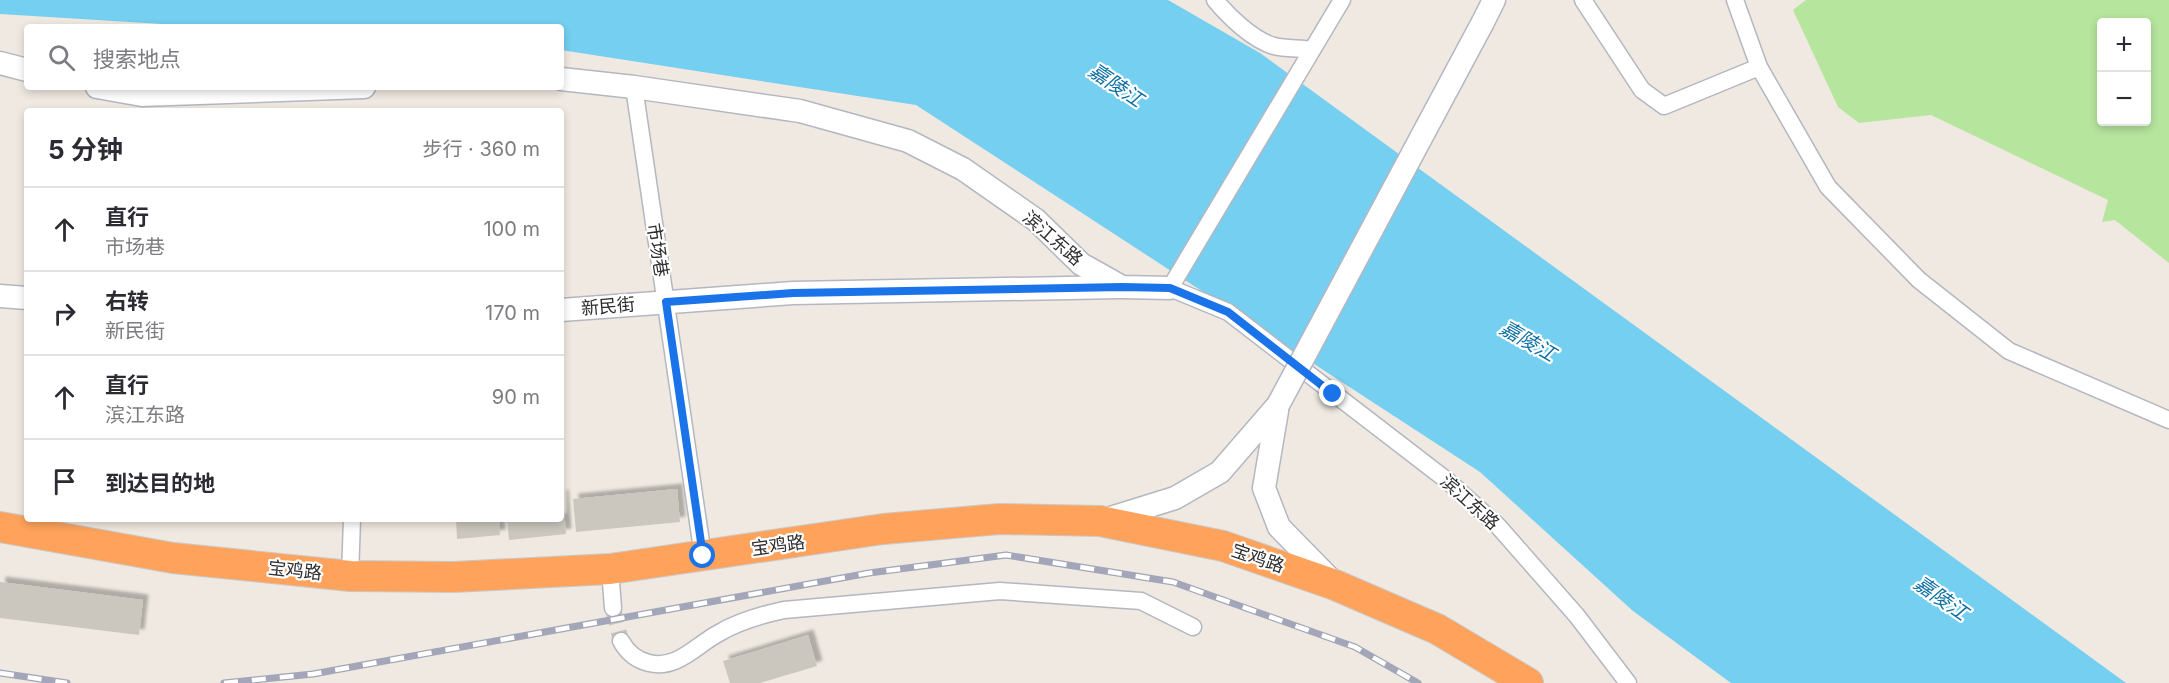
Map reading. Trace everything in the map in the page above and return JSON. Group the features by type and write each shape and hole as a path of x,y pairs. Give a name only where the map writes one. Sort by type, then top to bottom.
{"highway":[{"name":"宝鸡路","path":"0,527 173,558 350,576 454,577 610,569 883,529 999,519 1100,521 1223,546 1335,585 1437,629 1528,683"}],"street":[{"path":"1215,0 1248,32 1274,46 1309,56"},
{"path":"1175,281 1342,0"},
{"path":"1100,521 1175,498 1220,472 1278,405 1494,0"},
{"path":"1583,0 1642,90 1664,106 1759,67"},
{"path":"1735,0 1759,67 1828,187 1919,280 2008,351 2169,420"},
{"path":"0,63 24,69"},
{"name":"滨江东路","path":"564,79 800,111 908,141 963,169 1036,220 1081,264 1122,287 1175,281 1228,312 1449,482 1498,526 1577,616 1628,683"},
{"name":"市场巷","path":"634,87 703,556"},
{"path":"114,90 142,95 281,90"},
{"name":"新民街","path":"564,310 793,293 1122,287"},
{"path":"0,296 24,298"},
{"path":"1278,405 1264,488 1279,527 1335,585"},
{"path":"350,576 352,522"},
{"path":"610,569 613,608"},
{"path":"621,641 624,648 636,658 655,664 664,664 683,657 719,632 762,615 784,610 1000,591 1141,601 1193,627"}],"green space":[{"path":"1806,0 2169,0 2169,263 2115,220 2102,222 2108,200 1931,115 1859,123 1838,107 1793,10"}],"water":[{"name":"嘉陵江","path":"0,0 1168,0 1260,53 2126,683 1731,683 1633,611 1480,472 916,105 564,50 564,24 162,24 0,14"}],"building":[{"path":"677,489 680,522 576,532 573,499"},
{"path":"564,508 566,534 509,540 507,522 564,522"},
{"path":"456,522 499,522 500,535 457,539"},
{"path":"0,582 143,600 139,635 0,618"},
{"path":"808,635 817,666 760,683 730,683 723,661"}],"tunnel":[{"path":"613,608 621,641"}],"railway":[{"path":"224,683 313,674 869,573 1006,555 1173,582 1355,647 1418,683"},
{"path":"0,673 67,683"}],"route":[{"path":"703,556 666,302 793,293 1106,287 1170,288 1228,312 1333,394"}]}
